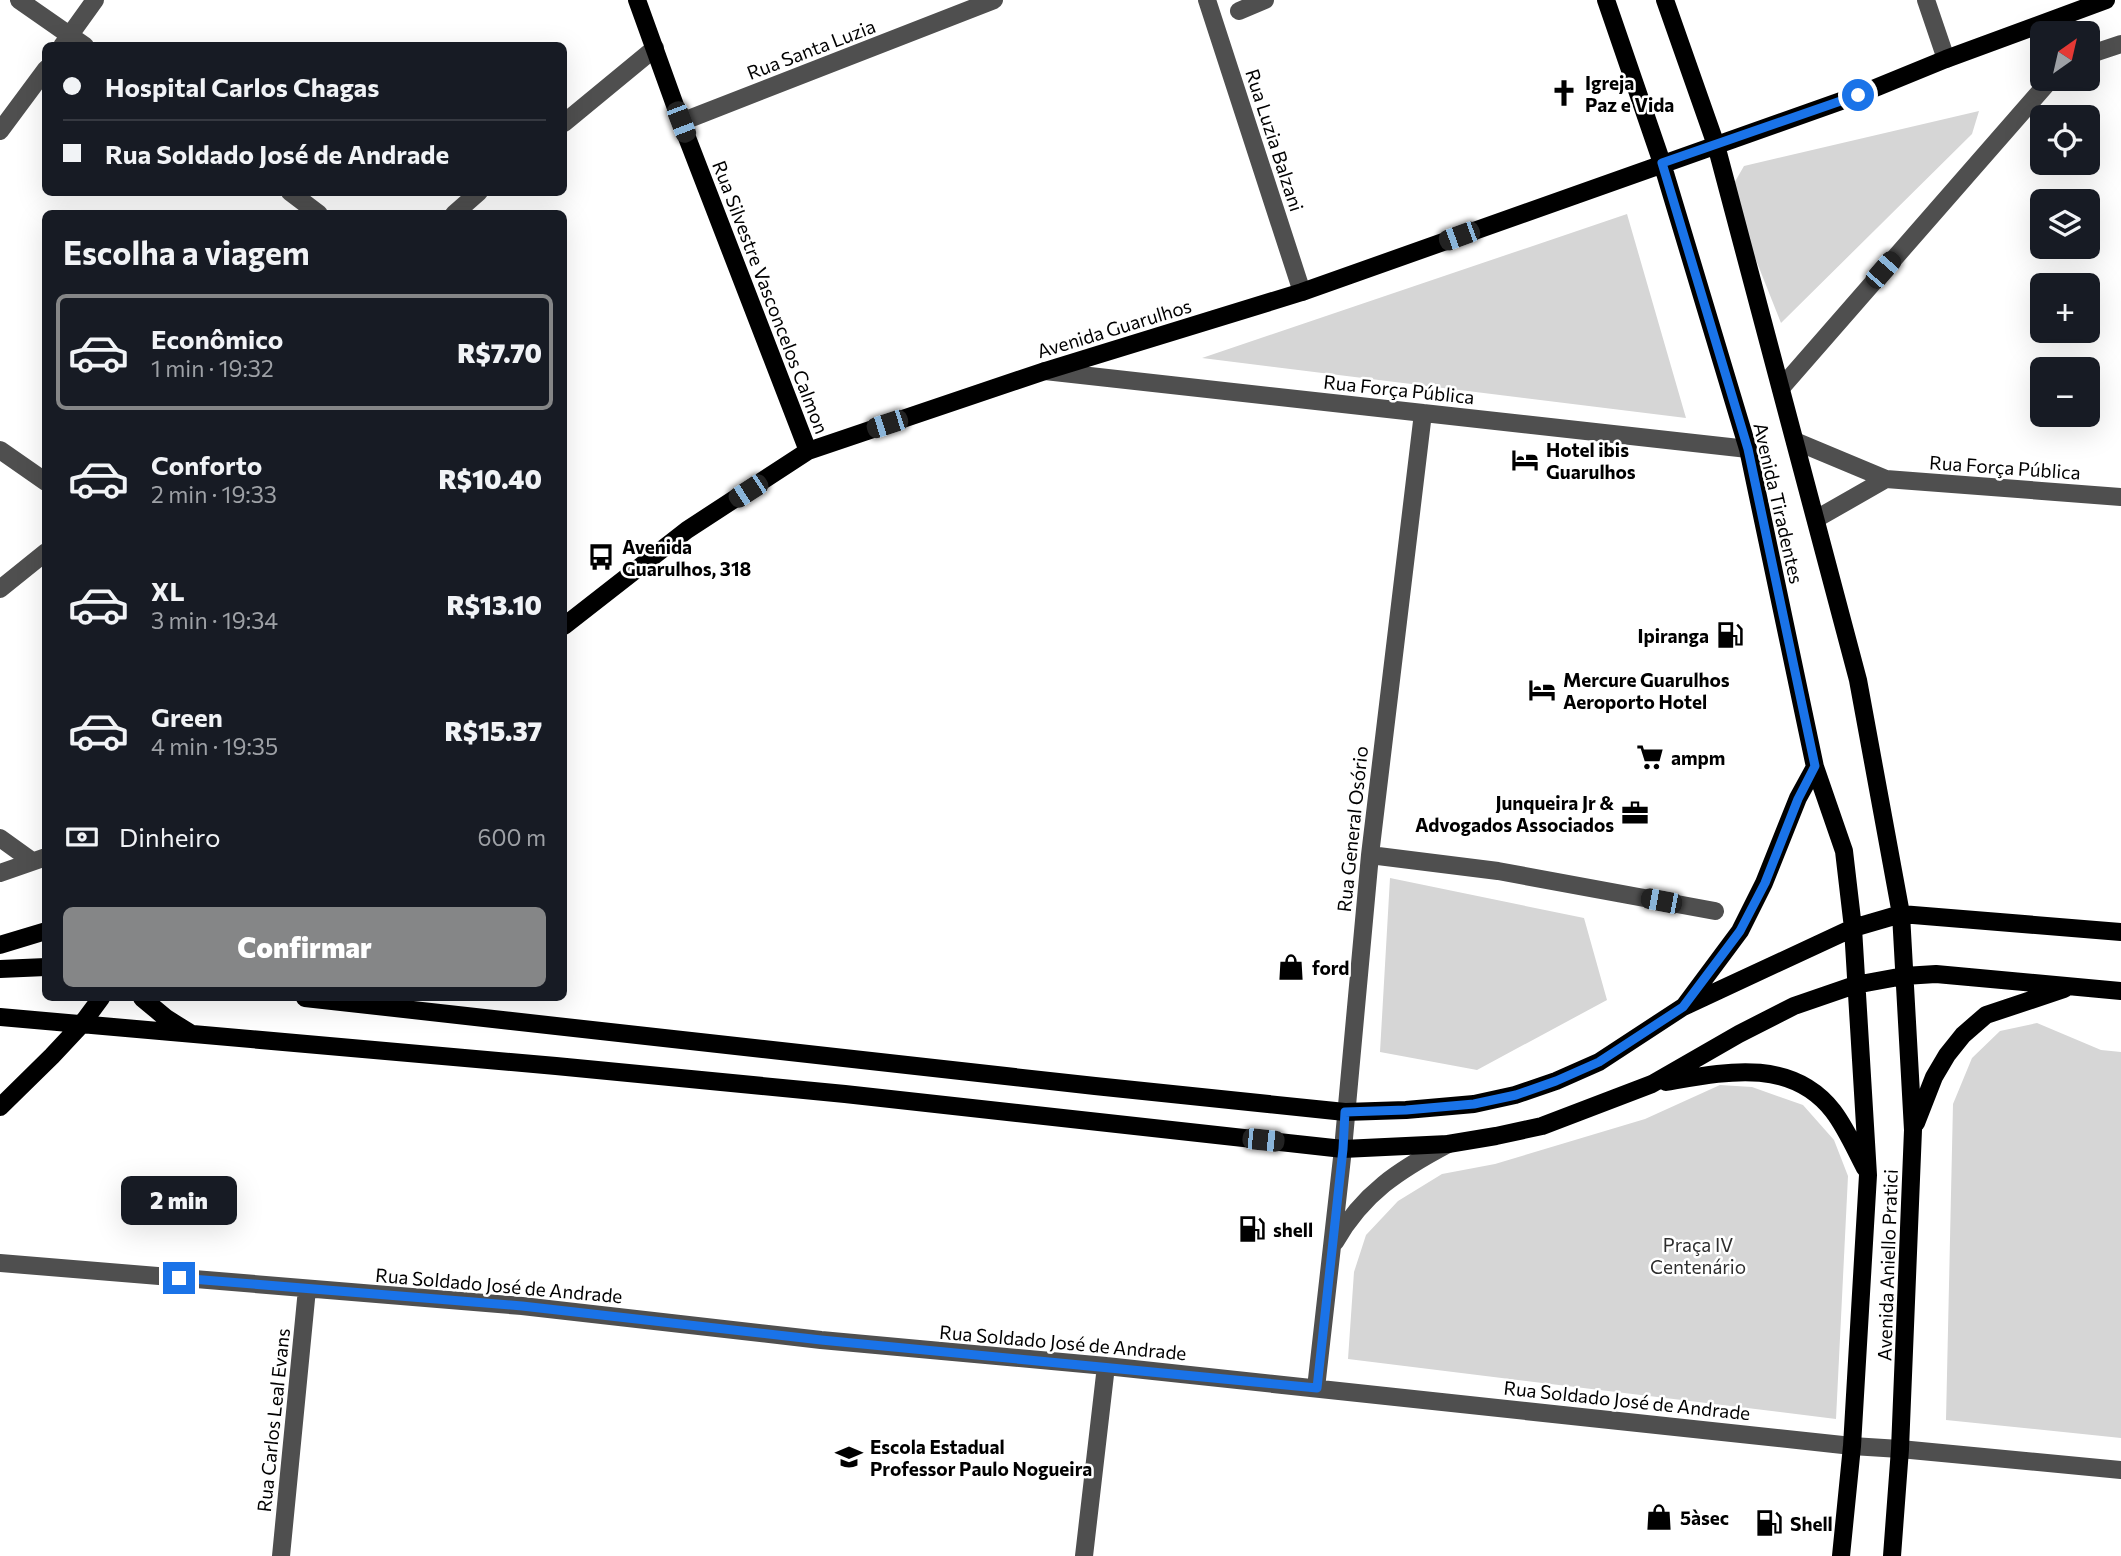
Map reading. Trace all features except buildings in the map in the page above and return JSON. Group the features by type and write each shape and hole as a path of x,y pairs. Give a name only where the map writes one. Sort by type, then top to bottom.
{"main road":[{"name":"Rua Silvestre Vasconcelos Calmon","path":"638,0 681,122 808,451"},
{"name":"Avenida Tiradentes","path":"1606,0 1662,163 1748,449 1815,766 1844,851 1853,928 1855,985"},
{"name":"Avenida Tiradentes","path":"1665,0 1716,145 1858,680 1901,914 1904,976"},
{"name":"Avenida Guarulhos","path":"567,624 687,530 808,451 1045,371 1302,292 1858,95 2106,0"},
{"path":"1683,1007 1740,931 1765,883 1798,799 1815,766"},
{"path":"332,1001 1345,1112 1406,1110 1460,1105 1516,1095 1556,1081 1599,1062 1683,1007 1853,928 1901,914 2121,932"},
{"path":"0,945 42,932"},
{"path":"0,969 42,967"},
{"path":"0,1017 831,1093 1343,1149 1448,1144 1542,1126 1652,1084 1794,1006 1855,985 1904,976 1936,974 2121,991"},
{"name":"Avenida Aniello Pratici","path":"1892,1556 1900,1449 1913,1130 1904,976"},
{"name":"Avenida Aniello Pratici","path":"1841,1556 1852,1446 1868,1175 1855,985"},
{"path":"1913,1130 1934,1077 1963,1035 1986,1015 2072,986"},
{"path":"0,1107 81,1025 99,1001"},
{"path":"146,1001 193,1035"},
{"path":"1652,1084 1747,1071 1791,1079 1814,1093 1832,1110 1868,1175"}],"street":[{"path":"19,0 72,42 95,0"},
{"name":"Rua Santa Luzia","path":"681,122 994,0"},
{"name":"Rua Luzia Balzani","path":"1207,0 1302,292"},
{"path":"1239,11 1265,0"},
{"path":"1926,0 1946,60"},
{"path":"2100,51 2121,44"},
{"path":"567,120 654,48"},
{"path":"0,131 42,74"},
{"path":"1781,388 2041,91"},
{"path":"295,196 314,210"},
{"path":"459,210 474,196"},
{"name":"Rua Força Pública","path":"1045,371 1748,449"},
{"name":"Rua General Osório","path":"1317,1388 1343,1149 1370,855 1423,413"},
{"name":"Rua Força Pública","path":"1795,441 1886,479 2121,497"},
{"path":"0,450 42,479"},
{"path":"1816,519 1886,479"},
{"path":"0,589 42,555"},
{"path":"0,838 39,859"},
{"path":"1370,855 1499,871 1715,911"},
{"path":"0,873 39,859"},
{"name":"Rua General Osório","path":"1330,1251 1348,1220 1381,1185 1406,1166 1448,1144"},
{"name":"Rua Soldado José de Andrade","path":"0,1263 522,1306 821,1340 1106,1366 1852,1446 2121,1470"},
{"name":"Rua Carlos Leal Evans","path":"281,1556 307,1289"},
{"path":"1084,1556 1106,1366"}],"green space":[{"path":"1979,111 1972,134 1781,323 1729,192 1744,166"},
{"path":"1627,214 1686,418 1202,358"},
{"path":"1390,878 1584,918 1607,1000 1477,1070 1380,1052"},
{"path":"2037,1023 2101,1050 2121,1052 2121,1438 1946,1420 1953,1104 1972,1058 2000,1031"},
{"name":"Praça IV Centenário","path":"1720,1085 1752,1087 1803,1105 1834,1140 1848,1176 1836,1419 1348,1359 1354,1272 1366,1235 1398,1201 1442,1174 1495,1164 1645,1119"}],"place":[{"name":"Igreja Paz e Vida","path":"1564,93"},
{"name":"Hotel ibis Guarulhos","path":"1525,460"},
{"name":"Avenida Guarulhos, 318","path":"601,557"},
{"name":"Ipiranga","path":"1730,635"},
{"name":"Mercure Guarulhos Aeroporto Hotel","path":"1542,690"},
{"name":"ampm","path":"1650,757"},
{"name":"Junqueira Jr & Advogados Associados","path":"1635,813"},
{"name":"ford","path":"1291,967"},
{"name":"shell","path":"1252,1229"},
{"name":"Escola Estadual Professor Paulo Nogueira","path":"849,1457"},
{"name":"5àsec","path":"1659,1517"},
{"name":"Shell","path":"1769,1523"}],"route":[{"path":"179,1278 522,1306 821,1340 1317,1388 1345,1112 1474,1104 1516,1095 1599,1062 1683,1007 1740,931 1765,883 1783,833 1815,766 1748,449 1662,163 1858,95"}]}
